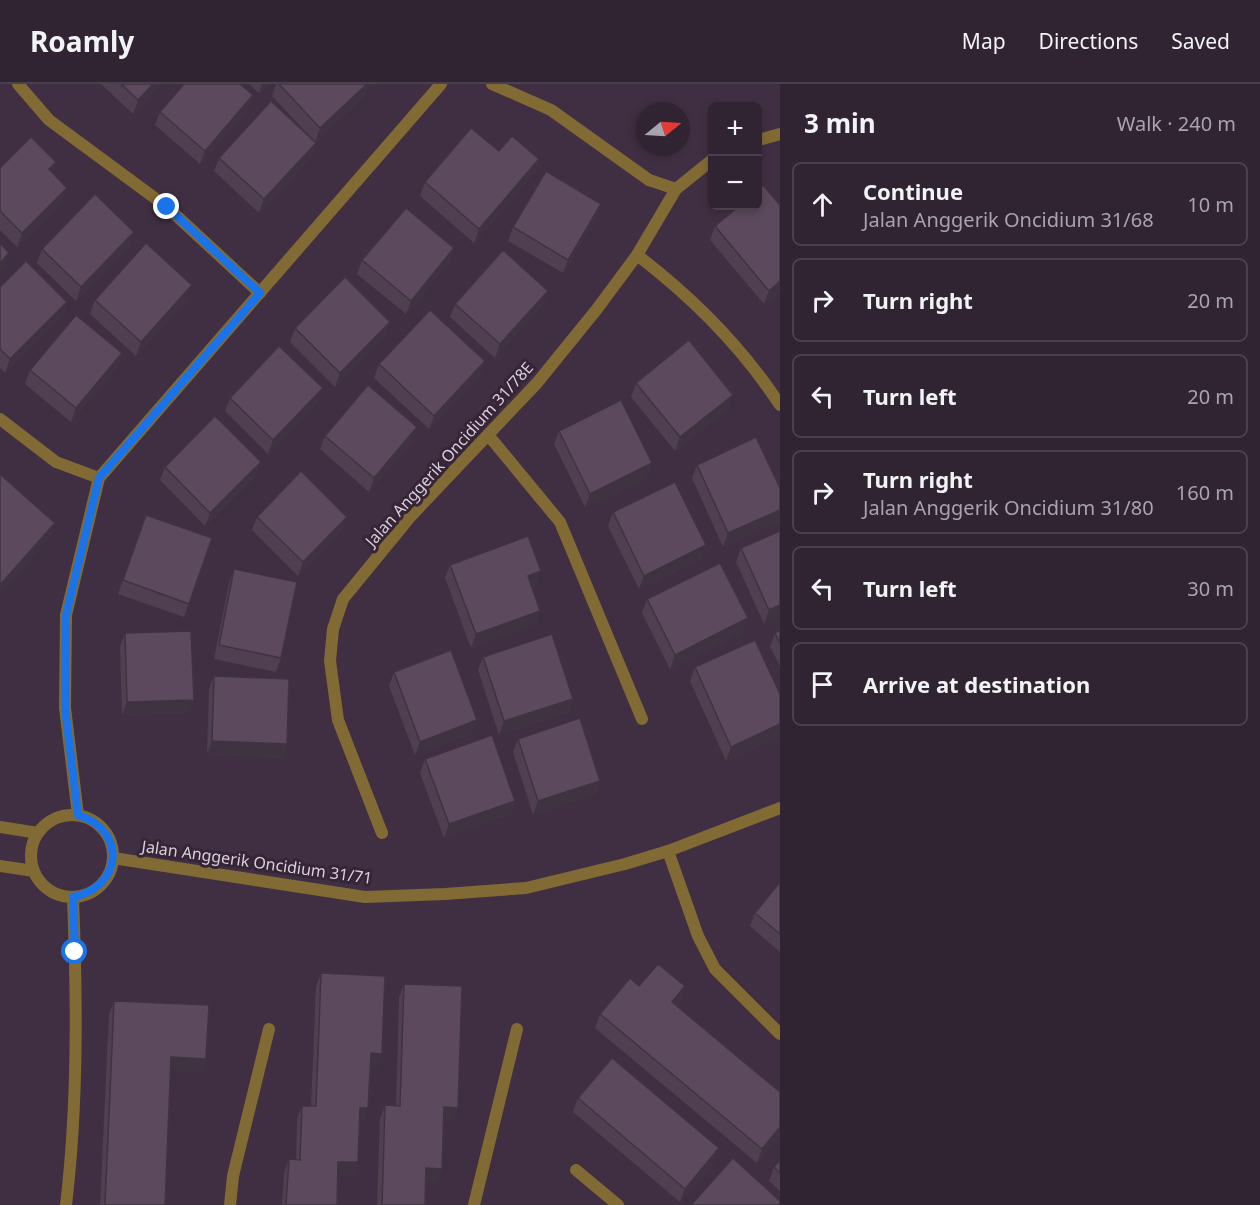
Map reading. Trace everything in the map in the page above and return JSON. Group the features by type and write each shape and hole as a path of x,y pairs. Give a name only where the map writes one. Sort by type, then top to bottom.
{"street":[{"path":"18,84 49,120 167,207 260,293"},
{"path":"78,815 65,708 66,615 99,478 441,84"},
{"path":"492,84 551,110 649,180 676,189 708,163"},
{"path":"762,139 780,134"},
{"name":"Jalan Anggerik Oncidium 31/78E","path":"382,833 338,720 330,661 333,629 343,599 411,516 537,383 638,255 676,189"},
{"path":"638,255 693,301 756,368 780,405"},
{"path":"0,419 56,462 99,478"},
{"path":"489,435 560,522 642,719"},
{"name":"Jalan Anggerik Oncidium 31/71","path":"113,858 365,897 526,888 668,850 780,808"},
{"path":"78,815 90,819 104,830 112,846 113,858 109,873 101,886 88,894 73,897 49,890 40,882 34,871 31,851 38,833 48,822 63,816 78,815"},
{"path":"0,828 38,833"},
{"path":"668,850 698,936 715,969 780,1034"},
{"path":"0,866 34,871"},
{"path":"66,1205 73,1148 76,1076 73,897"},
{"path":"230,1205 232,1176 269,1029"},
{"path":"474,1205 517,1029"},
{"path":"576,1170 618,1205"}],"building":[{"path":"121,84 153,84 138,100"},
{"path":"184,84 240,84 253,95 205,151 160,112"},
{"path":"279,84 367,84 320,128"},
{"path":"271,101 316,143 264,199 219,158"},
{"path":"471,128 499,151 512,136 539,159 479,229 425,182"},
{"path":"31,137 56,162 49,169 67,188 22,233 0,211 0,168"},
{"path":"546,171 601,204 568,260 513,227"},
{"path":"762,186 780,205 780,281 769,291 715,226 734,210 762,210"},
{"path":"95,194 134,232 81,287 42,249"},
{"path":"406,208 454,248 411,301 362,260"},
{"path":"0,243 9,253 0,263"},
{"path":"146,243 192,285 141,342 95,300"},
{"path":"503,250 548,291 500,344 455,304"},
{"path":"26,261 67,302 10,359 0,349 0,287"},
{"path":"345,277 390,322 340,373 295,328"},
{"path":"430,310 485,361 434,416 379,364"},
{"path":"76,315 122,353 76,408 30,370"},
{"path":"689,340 733,395 680,437 636,383"},
{"path":"279,346 323,388 273,440 230,398"},
{"path":"368,385 417,427 374,478 325,436"},
{"path":"621,400 652,463 590,494 559,431"},
{"path":"215,416 261,462 210,513 165,467"},
{"path":"756,437 780,488 780,510 728,533 697,465"},
{"path":"301,471 347,517 303,562 257,517"},
{"path":"0,474 55,523 0,585"},
{"path":"675,482 706,545 644,576 613,512"},
{"path":"146,515 212,538 189,604 123,580"},
{"path":"780,531 780,605 769,610 741,548"},
{"path":"528,536 541,571 528,576 540,611 476,634 450,565"},
{"path":"720,563 748,618 675,655 647,599"},
{"path":"234,569 297,582 281,658 219,645"},
{"path":"780,630 780,643 775,633"},
{"path":"191,631 194,700 127,702 125,633"},
{"path":"552,634 573,699 504,721 483,657"},
{"path":"755,640 780,694 780,724 731,747 695,667"},
{"path":"451,650 477,720 420,742 394,672"},
{"path":"214,676 289,679 287,744 212,741"},
{"path":"580,718 600,781 538,801 518,739"},
{"path":"492,735 515,801 449,824 425,759"},
{"path":"780,882 780,934 755,913"},
{"path":"658,964 685,986 672,1002 780,1092 780,1127 762,1149 600,1014 630,978 639,986"},
{"path":"321,973 385,976 382,1054 371,1053 368,1108 360,1108 358,1162 338,1162 337,1205 286,1205 289,1159 300,1160 302,1106 316,1106"},
{"path":"404,984 462,986 458,1108 444,1107 442,1169 426,1168 425,1205 382,1205 385,1105 400,1106"},
{"path":"114,1001 209,1005 206,1059 171,1057 165,1205 105,1205"},
{"path":"612,1058 719,1148 685,1189 578,1098"},
{"path":"733,1158 780,1201 780,1205 692,1204"},
{"path":"780,1160 780,1173 774,1167"}],"route":[{"path":"75,952 73,897 88,894 101,886 109,873 113,858 112,846 100,826 78,815 65,708 66,615 99,478 260,293 167,207"}]}
